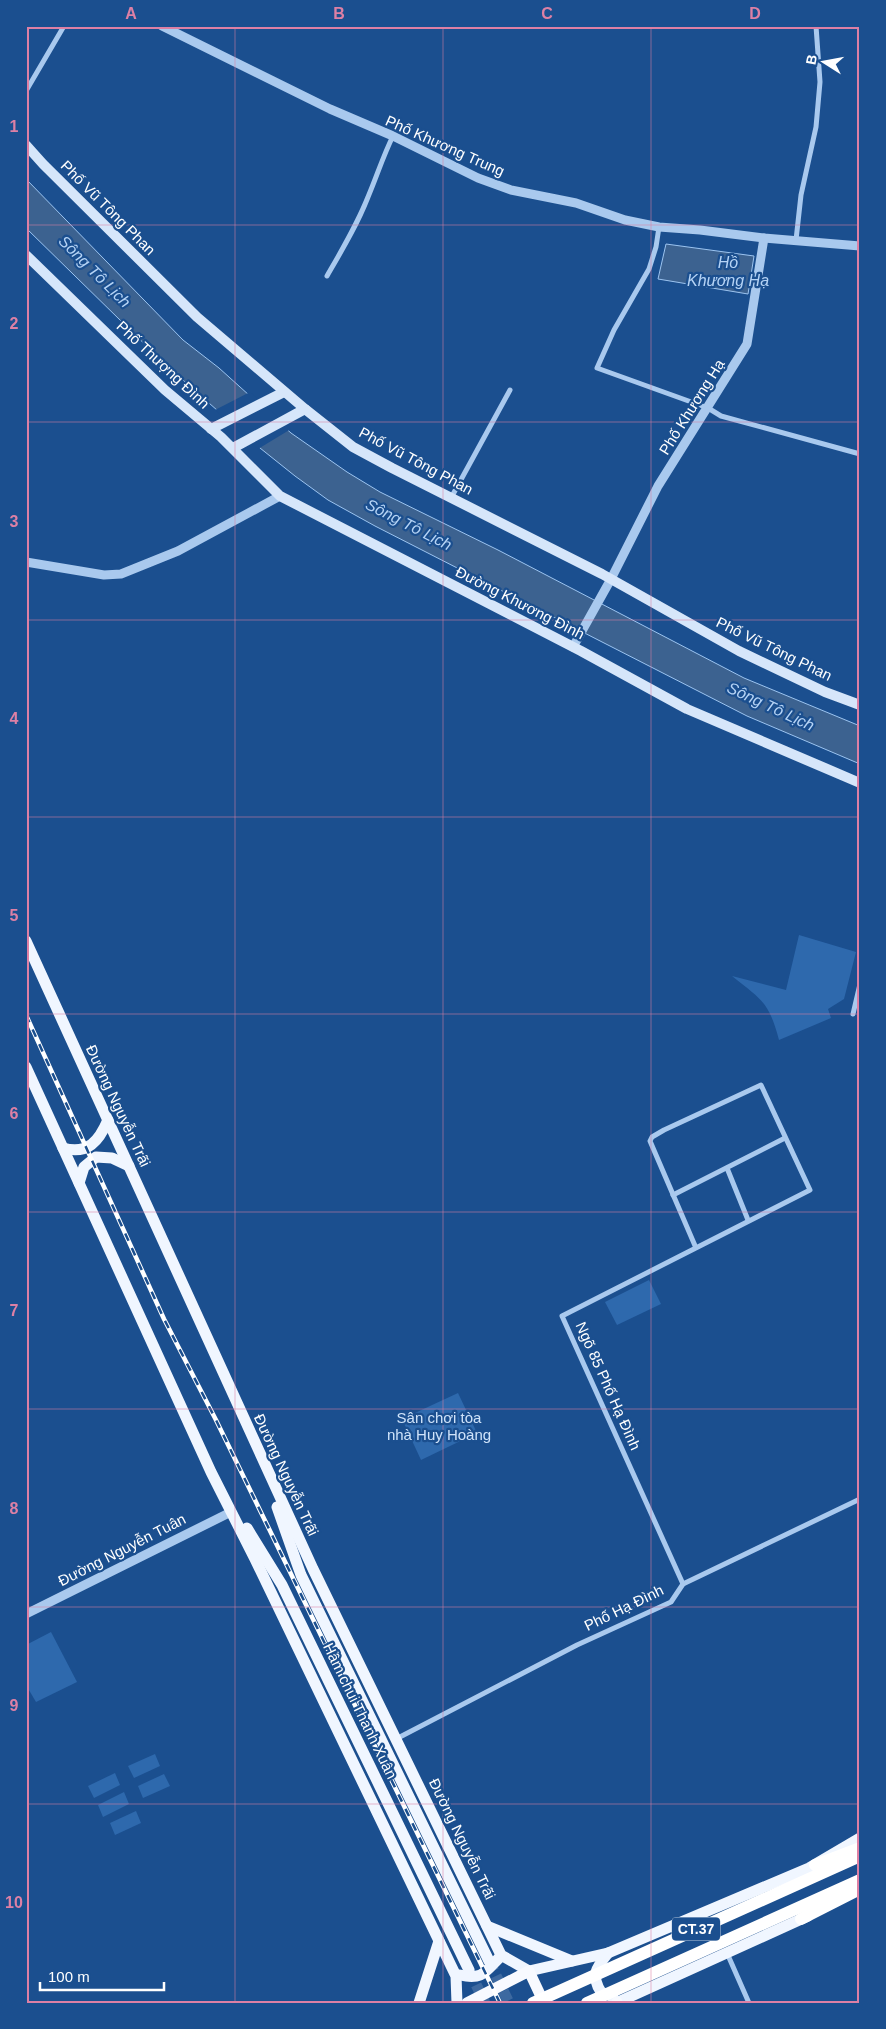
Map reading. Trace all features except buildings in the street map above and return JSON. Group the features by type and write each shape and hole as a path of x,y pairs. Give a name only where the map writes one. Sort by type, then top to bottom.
{"highway":[{"path":"815,1865 860,1848"},
{"name":"CT.37","path":"533,2003 860,1856"},
{"name":"CT.37","path":"587,2003 860,1882"},
{"path":"801,1919 860,1889"},
{"path":"467,2003 529,1971 544,2003"}],"main road":[{"name":"Phố Vũ Tông Phan","path":"26,145 197,317 284,392 353,447 611,579 739,651 825,692 860,705"},
{"name":"Phố Thượng Đình","path":"26,254 165,390 212,429 238,446 280,496"},
{"path":"212,429 284,392"},
{"path":"238,446 305,409"},
{"name":"Đường Khương Đình","path":"280,496 575,643 687,709 860,783"},
{"name":"Đường Nguyễn Trãi","path":"26,941 313,1569 501,1955"},
{"path":"26,1067 211,1472 456,1976 457,2003"},
{"path":"63,1148 78,1150 93,1144 101,1137 108,1120"},
{"path":"79,1183 84,1167 96,1157 112,1158 129,1166"},
{"name":"Hầm chui Thanh Xuân","path":"258,1450 300,1575 489,1961"},
{"name":"Hầm chui Thanh Xuân","path":"211,1472 282,1585 469,1970"},
{"path":"456,1976 476,1977 488,1971 501,1955 529,1971 608,1953 815,1865 860,1838"},
{"path":"664,1980 667,1970 860,1882"},
{"path":"608,1953 595,1969 595,1982 600,1991 618,2002 727,1951 860,1896"},
{"path":"487,1926 572,1961"},
{"path":"419,2003 439,1941"}],"street":[{"path":"26,91 64,26"},
{"name":"Phố Khương Trung","path":"162,26 296,93 394,136 478,178 511,190 576,203 625,220 659,227 860,246"},
{"path":"796,240 801,195 816,127 820,82 816,26"},
{"path":"327,276 349,238 368,197 382,159 394,136"},
{"path":"659,227 656,247 649,269 614,330 598,368 708,408 721,416 860,454"},
{"name":"Phố Khương Hạ","path":"575,643 611,579 658,486 747,344 764,238"},
{"path":"451,498 510,390"},
{"path":"26,562 104,575 121,574 178,551 280,496"},
{"path":"853,1014 860,984"},
{"path":"673,1195 785,1138 760,1085 664,1130 652,1137 650,1141 673,1195 696,1248"},
{"name":"Ngõ 85 Phố Hạ Đình","path":"683,1584 562,1316 810,1190 785,1138"},
{"path":"727,1168 748,1220"},
{"name":"Phố Hạ Đình","path":"396,1739 577,1645 671,1602 683,1584 860,1499"},
{"name":"Đường Nguyễn Tuân","path":"26,1614 230,1512"},
{"path":"727,1951 749,2003"}],"green space":[{"path":"799,935 856,952 844,999 828,1009 831,1018 779,1040 768,1009 751,991 732,976 786,990"},
{"path":"649,1280 661,1304 617,1325 605,1302"},
{"name":"Sân chơi tòa nhà Huy Hoàng","path":"458,1393 477,1433 421,1460 402,1419"},
{"path":"51,1632 77,1682 36,1702 26,1685 26,1645"},
{"path":"155,1754 160,1766 134,1778 128,1766"},
{"path":"115,1773 120,1785 94,1798 88,1786"},
{"path":"164,1774 170,1786 143,1798 138,1786"},
{"path":"124,1792 129,1804 103,1817 98,1805"},
{"path":"136,1811 141,1823 115,1835 110,1823"}],"water":[{"name":"Sông Tô Lịch","path":"26,179 183,340 219,368 291,433 347,472 380,492 498,550 744,678 860,726 860,764 747,716 375,526 328,500 260,448 167,366 26,228"},
{"name":"Hồ Khương Hạ","path":"666,244 754,256 748,294 658,279"}],"pier":[{"path":"250,392 291,429 258,449 215,410"}],"tunnel":[{"path":"489,1961 509,2003"},
{"path":"469,1970 485,2003"}],"railway":[{"path":"26,1015 164,1319 216,1420 500,2003"}]}
